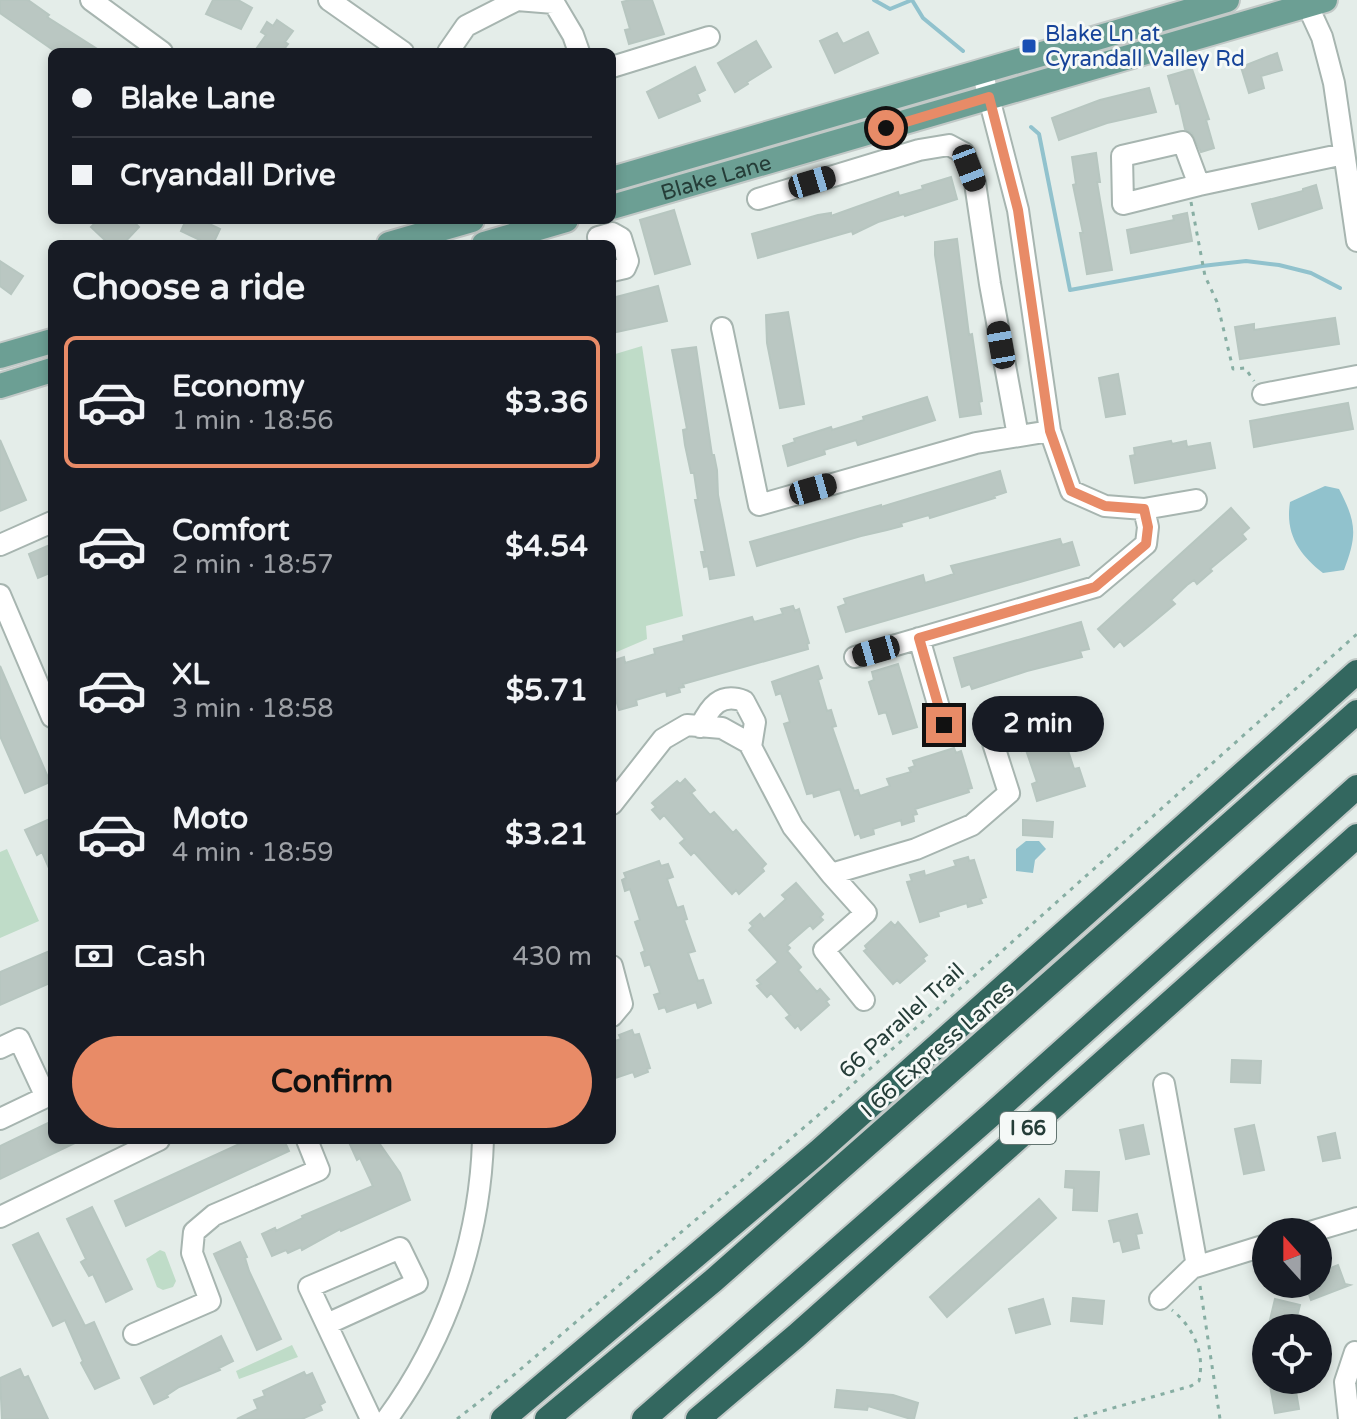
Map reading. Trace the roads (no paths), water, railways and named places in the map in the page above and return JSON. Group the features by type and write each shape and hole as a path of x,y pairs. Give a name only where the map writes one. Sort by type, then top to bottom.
{"highway":[{"path":"503,1419 818,1152 1357,672"},
{"name":"I 66 Express Lanes","path":"547,1419 726,1270 1357,712"},
{"path":"644,1419 991,1115 1357,787"},
{"name":"I 66","path":"698,1419 796,1336 1357,836"}],"main road":[{"name":"Blake Lane","path":"616,178 1227,0"},
{"name":"Blake Lane","path":"616,206 1313,2"},
{"path":"403,240 458,224"},
{"path":"498,240 552,224"},
{"path":"0,356 48,342"},
{"path":"0,386 48,371"}],"street":[{"path":"91,0 157,48"},
{"path":"329,0 397,48"},
{"path":"451,48 466,26 517,0 554,3 578,48"},
{"path":"1313,2 1348,107 1344,154 1357,241"},
{"path":"616,66 709,37"},
{"path":"982,71 1018,210 1050,431 1071,491 1105,506 1144,509 1196,500"},
{"path":"758,199 919,150 949,145 964,153 975,183 1018,436"},
{"path":"1194,187 1344,154"},
{"path":"597,234 612,233 621,238 628,261 625,268 616,270"},
{"path":"722,328 759,505 976,443 1050,431"},
{"path":"1263,394 1357,376"},
{"path":"855,657 1095,587 1146,544 1148,527 1144,509"},
{"path":"0,545 48,524"},
{"path":"0,595 48,708"},
{"path":"919,638 944,725"},
{"path":"700,727 710,706 720,700 733,697 744,701 755,722 751,747"},
{"path":"616,799 663,739 687,725 722,728 751,747 793,827 866,913 824,950 864,1000"},
{"path":"831,874 916,849 972,825 1009,793 993,743"},
{"path":"616,981 622,1004 616,1011"},
{"path":"0,1048 19,1039 46,1097 0,1119"},
{"path":"1164,1084 1197,1266"},
{"path":"0,1217 151,1144"},
{"path":"134,1334 210,1301 192,1253 194,1232 214,1215 319,1170 309,1144"},
{"path":"387,1419 420,1367 460,1275 478,1201 483,1144"},
{"path":"1332,1225 1357,1218"},
{"path":"327,1324 417,1283 400,1248 309,1287 371,1419"},
{"path":"1160,1299 1197,1266 1252,1249"},
{"path":"1349,1419 1345,1382 1355,1352"}],"water":[{"path":"1325,486 1339,489 1352,521 1353,538 1344,570 1323,573 1301,551 1292,534 1289,513 1290,502"},
{"path":"1026,841 1039,841 1046,849 1035,860 1033,873 1016,871 1016,849"}],"waterway":[{"path":"874,0 890,9 912,0 923,18 963,51"},
{"path":"1031,127 1039,134 1070,290 1246,261 1311,273 1340,288"}],"place":[{"name":"Blake Ln at Cyrandall Valley Rd","path":"1029,46"}]}
